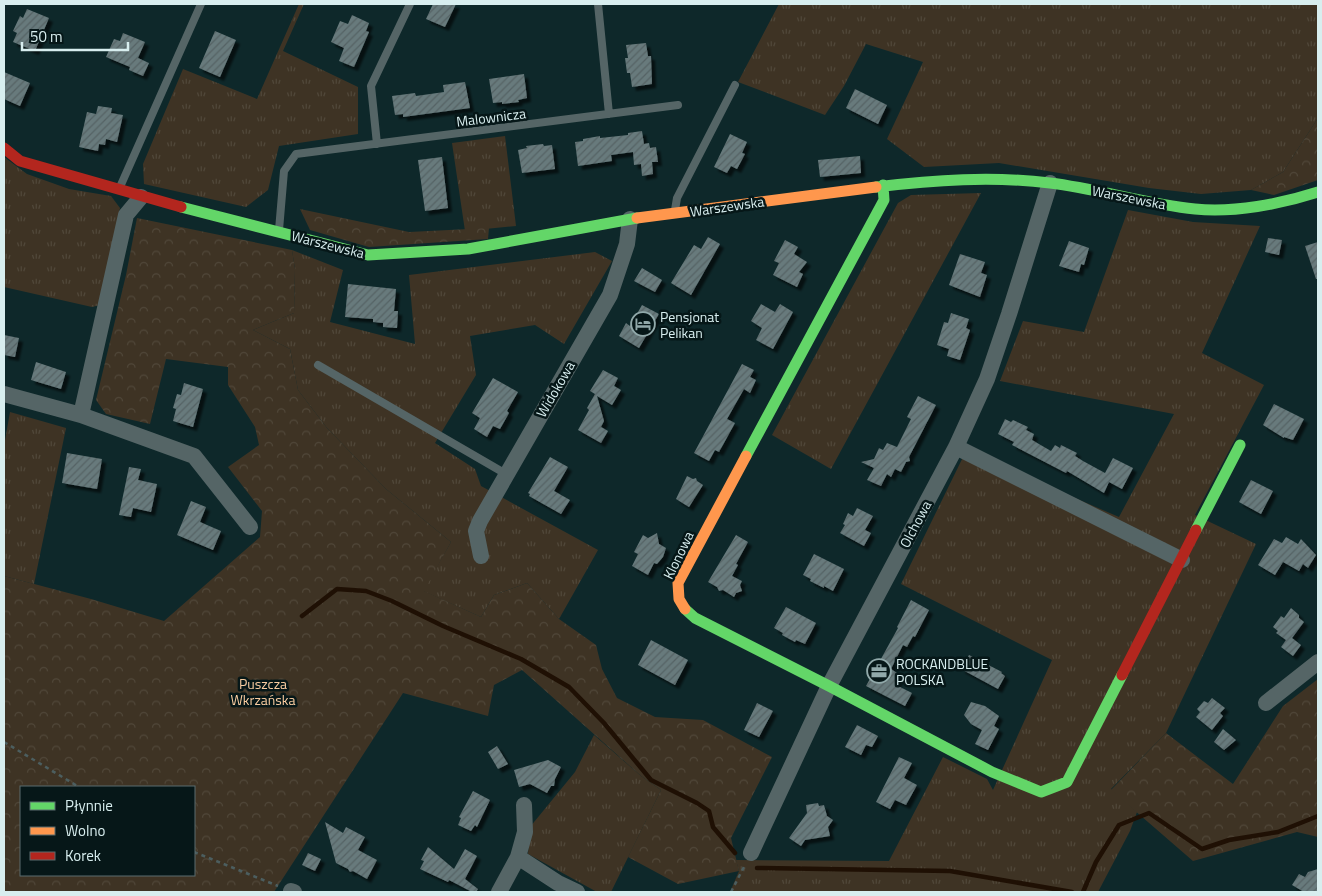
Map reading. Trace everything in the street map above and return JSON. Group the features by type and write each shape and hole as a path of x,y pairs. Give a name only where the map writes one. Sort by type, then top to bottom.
{"street":[{"name":"Warszewska","path":"4,148 20,161 142,196 368,255 468,250 630,219 883,185 965,179 1050,183 1195,209 1220,210 1287,202 1318,192"},
{"name":"Olchowa","path":"751,853 829,686 956,447 990,370 1050,183"},
{"name":"Klonowa","path":"883,185 884,200 678,583 678,602 695,618 992,772 1041,792 1067,782 1182,560"},
{"path":"80,414 126,215 142,196"},
{"name":"Widokowa","path":"481,556 476,531 506,474 610,295 628,244 630,219"},
{"path":"4,394 80,414 194,456 250,527"},
{"path":"956,447 1182,560 1240,445"},
{"path":"1266,703 1318,662"},
{"path":"499,892 518,857 525,832 524,805"},
{"path":"518,857 558,883 577,892"}],"lane":[{"path":"120,189 202,4"},
{"path":"377,144 371,86 410,4"},
{"path":"598,4 608,114"},
{"path":"675,214 677,198 735,86"},
{"name":"Malownicza","path":"278,232 284,171 296,154 678,105"},
{"path":"318,365 506,474"}],"path":[{"path":"4,742 77,786"},
{"path":"195,852 292,891"},
{"path":"732,892 751,853"}],"green space":[{"path":"299,4 304,4 283,51 358,87 358,134 279,146 268,190 246,207 144,184 143,164 183,69 257,99"},
{"path":"779,4 1318,4 1318,118 1283,172 1251,190 1201,194 1149,188 999,163 924,167 887,139 923,62 866,44 844,86 825,115 738,82"},
{"path":"1318,118 1318,180 1274,195 1251,190 1283,172"},
{"path":"505,136 516,226 465,231 452,143"},
{"path":"4,157 27,174 69,189 111,196 120,208 100,305 92,307 4,287"},
{"path":"981,193 831,469 772,435 898,203 911,195"},
{"path":"300,209 409,232 489,228 488,239 369,247 310,230"},
{"path":"1128,210 1193,222 1260,226 1202,353 1264,385 1195,515 1256,544 1166,733 1111,789 1137,812 1130,831 1098,892 730,892 739,871 736,860 889,861 943,757 987,779 993,790 1052,660 901,584 966,451 1119,517 1174,414 1000,381 1023,321 1084,332"},
{"name":"Puszcza Wkrzańska","path":"137,218 292,250 295,269 294,313 253,330 290,349 298,390 327,428 386,489 451,542 424,591 481,617 494,595 527,583 559,619 596,645 602,669 617,698 655,717 703,720 772,757 731,838 739,871 678,884 628,857 661,790 641,776 522,670 494,685 488,716 403,693 274,892 4,892 4,576 164,621 260,537 262,511 228,467 259,445 255,427 228,385 228,367 166,359 150,424 106,414 96,400 126,275"},
{"path":"292,250 343,270 330,322 415,344 409,275 595,252 612,261 564,344 535,325 470,336 476,375 435,443 475,469 481,486 598,550 559,619 527,583 494,595 481,617 423,591 451,542 386,489 327,428 298,390 290,349 253,330 294,313 295,269"},
{"path":"10,412 66,428 34,584 4,576 4,446"},
{"path":"1318,679 1318,837 1297,832 1193,861 1111,790 1166,733 1233,784 1283,706"},
{"path":"594,735 641,776 661,790 611,892 597,892 528,854 530,827 575,772"}],"building":[{"path":"433,4 456,4 445,27 426,19"},
{"path":"27,9 49,18 35,51 13,42 17,33 13,31 20,16 23,18"},
{"path":"352,15 369,23 366,31 369,32 354,67 339,61 344,48 331,42 340,21 348,24"},
{"path":"215,31 236,40 220,77 199,68"},
{"path":"123,33 145,42 138,58 149,63 143,76 129,70 130,67 106,57 114,39 120,41"},
{"path":"646,43 648,56 651,56 652,84 632,87 630,73 627,73 625,58 628,58 626,45"},
{"path":"4,72 30,83 20,106 4,99"},
{"path":"524,74 527,98 518,100 519,102 493,103 489,79"},
{"path":"465,82 470,108 403,117 403,114 395,115 392,96 415,93 416,96 444,92 443,85"},
{"path":"855,89 887,105 878,124 846,108"},
{"path":"98,106 112,108 111,113 123,115 117,142 106,139 105,145 99,144 98,151 79,147 87,112 96,114"},
{"path":"642,131 644,144 649,143 650,148 656,147 658,162 652,162 653,174 642,176 641,164 634,165 633,152 611,155 612,161 578,166 575,142 600,136 600,138 628,135 628,133"},
{"path":"730,134 747,142 742,153 745,154 737,169 731,166 727,173 714,167"},
{"path":"543,144 544,146 552,145 555,169 522,173 518,150 527,148 526,146"},
{"path":"860,156 861,173 820,177 818,160"},
{"path":"442,157 448,208 425,211 418,160"},
{"path":"708,237 720,244 691,295 671,283 694,245 701,249"},
{"path":"1268,238 1282,240 1279,255 1265,252"},
{"path":"785,240 798,247 794,254 807,262 799,272 803,274 797,287 773,275 779,263 774,261"},
{"path":"1069,241 1089,248 1084,265 1081,264 1079,272 1059,266"},
{"path":"1318,242 1318,279 1316,279 1305,246"},
{"path":"960,254 985,262 981,273 987,275 980,297 949,285"},
{"path":"642,268 662,280 655,292 634,281"},
{"path":"348,284 396,289 394,311 398,311 397,328 383,327 383,323 373,322 373,319 345,317"},
{"path":"761,304 775,312 780,304 793,312 773,349 756,340 762,328 751,321"},
{"path":"642,305 659,314 639,348 619,336 626,323 630,326"},
{"path":"951,313 969,319 966,328 970,330 960,360 947,356 949,349 937,345 944,322 948,323"},
{"path":"4,335 19,338 15,357 4,355"},
{"path":"36,362 66,372 61,389 31,380"},
{"path":"742,364 754,370 750,377 756,380 750,393 744,389 727,419 735,423 719,452 715,450 709,461 694,453"},
{"path":"603,370 618,378 614,386 621,390 612,405 597,396 604,421 601,427 608,431 601,443 578,430 595,394 590,391"},
{"path":"493,378 518,392 507,411 509,413 500,429 493,426 487,437 474,429 480,418 472,413"},
{"path":"184,383 203,389 193,427 173,421 176,409 173,408 177,394 181,395"},
{"path":"918,396 936,405 909,457 910,461 906,462 901,472 895,469 891,477 887,474 881,486 867,480 874,468 861,462 874,459 879,448 883,450 887,443 897,447 911,419 907,417"},
{"path":"1274,404 1304,419 1293,440 1284,438 1263,425"},
{"path":"1005,419 1011,422 1013,420 1028,427 1026,430 1034,434 1032,440 1051,451 1055,445 1060,448 1061,445 1077,453 1075,456 1105,473 1113,458 1133,468 1122,489 1109,482 1104,493 1067,471 1066,473 1012,445 1014,442 998,434"},
{"path":"67,453 102,459 97,489 62,483"},
{"path":"550,457 568,467 554,491 570,500 561,514 529,496 530,494 528,493"},
{"path":"129,467 141,469 138,480 157,484 151,512 133,508 131,517 119,515"},
{"path":"687,476 693,479 696,478 703,485 689,507 676,499"},
{"path":"1251,480 1273,491 1261,514 1239,502"},
{"path":"191,501 206,507 200,522 221,531 213,550 177,535"},
{"path":"857,508 873,516 865,530 871,533 864,546 840,533 845,525 843,524 848,513 853,516"},
{"path":"657,533 659,544 666,548 663,557 657,564 654,563 648,575 632,566 638,554 634,552 643,535 648,538"},
{"path":"736,535 748,542 732,576 742,581 740,585 742,591 736,593 734,597 723,590 719,591 717,587 708,582"},
{"path":"1286,537 1298,544 1301,539 1316,555 1308,568 1303,564 1299,571 1283,562 1275,575 1258,565 1274,539 1282,543"},
{"path":"814,554 844,569 833,591 810,581 811,579 803,575"},
{"path":"911,600 929,610 915,637 913,636 907,647 903,645 891,669 897,673 899,679 896,685 912,693 905,706 866,686"},
{"path":"786,607 816,623 805,644 796,640 795,642 774,628"},
{"path":"1291,608 1304,622 1292,638 1301,645 1293,656 1281,647 1286,640 1276,633 1278,631 1273,627 1281,616 1284,618"},
{"path":"651,640 688,660 675,685 638,665"},
{"path":"969,655 1002,672 1005,676 998,689 961,669"},
{"path":"1212,698 1225,708 1220,713 1223,716 1212,730 1196,717 1200,712 1197,709 1204,701 1208,703"},
{"path":"971,702 985,706 999,716 994,726 999,729 988,750 975,744 982,730 971,724 964,715"},
{"path":"757,703 773,711 759,737 744,730"},
{"path":"857,725 878,736 872,747 866,745 861,755 845,747"},
{"path":"1223,729 1236,740 1224,750 1214,742"},
{"path":"497,746 508,764 498,769 488,752"},
{"path":"899,757 912,763 904,778 917,785 906,805 895,800 890,809 876,802"},
{"path":"548,760 561,767 554,786 551,786 547,793 530,784 519,787 514,770"},
{"path":"473,791 490,800 477,827 475,825 471,831 458,825 461,818 459,817"},
{"path":"818,803 819,806 824,805 827,816 833,820 828,827 830,836 805,840 801,846 789,838 807,813 806,805"},
{"path":"325,822 343,833 346,827 365,837 358,850 377,860 367,879 353,871 350,872 336,863"},
{"path":"428,847 454,869 465,849 477,856 465,879 478,889 476,892 472,892 449,880 448,882 420,869 424,861 421,860"},
{"path":"308,853 321,859 315,871 302,865"},
{"path":"1318,869 1318,892 1304,892 1292,885 1299,874 1305,877 1308,872"}],"waterway":[{"path":"302,616 337,589 366,591 521,659 569,687 604,723 651,780 709,811 713,827 735,853"},
{"path":"1083,892 1096,862 1119,825 1149,813 1202,849 1229,840 1278,832 1318,816"},
{"path":"757,868 950,871 1072,892"}],"traffic: fast":[{"path":"876,187 963,180 1028,181 1068,186 1177,207 1210,210 1241,209 1289,200 1318,192"},
{"path":"746,456 884,200 883,185"},
{"path":"181,207 368,255 468,249 637,218"},
{"path":"1196,530 1240,445"},
{"path":"685,609 695,618 992,772 1041,792 1067,782 1122,675"}],"traffic: slow":[{"path":"637,218 876,187"},
{"path":"685,609 679,599 678,583 746,456"}],"traffic: jam":[{"path":"4,148 20,161 181,207"},
{"path":"1122,675 1196,530"}],"place":[{"name":"Pensjonat Pelikan","path":"643,324"},
{"name":"ROCKANDBLUE POLSKA","path":"879,671"}]}
